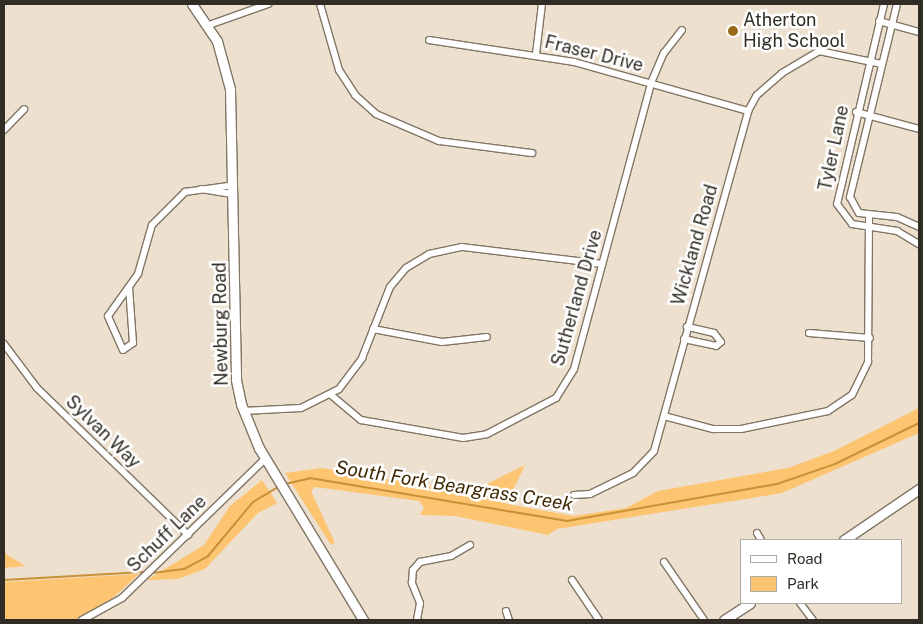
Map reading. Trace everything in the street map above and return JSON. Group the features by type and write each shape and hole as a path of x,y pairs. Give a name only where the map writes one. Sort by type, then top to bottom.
{"main road":[{"name":"Newburg Road","path":"192,4 208,25 230,89 234,189 236,380 243,411 265,459 363,620"},
{"path":"845,539 919,489"},
{"path":"724,620 748,604"}],"street":[{"path":"208,25 268,4"},
{"path":"320,4 339,70 355,95 376,114 439,141 532,153"},
{"path":"536,54 542,4"},
{"name":"Tyler Lane","path":"884,4 856,112 837,204 845,219 869,229 897,231 919,244"},
{"name":"Tyler Lane","path":"869,215 852,206 850,189 896,4"},
{"path":"879,21 919,32"},
{"name":"Sutherland Drive","path":"331,396 361,420 449,437 487,434 535,411 556,398 568,382 652,84 664,53 682,30"},
{"name":"Fraser Drive","path":"429,40 536,54 748,111"},
{"name":"Wickland Road","path":"574,495 599,490 640,467 654,451 748,111 768,84 814,53 830,51 882,64"},
{"path":"4,130 24,109"},
{"path":"856,112 919,129"},
{"path":"130,287 133,343 126,350 121,347 108,316 138,274 152,225 181,194 201,189 234,189"},
{"path":"664,416 732,430 828,411 847,400 861,383 870,338 869,215 897,218 919,227"},
{"path":"243,411 301,408 331,396 356,369 395,280 413,262 437,251 472,248 602,264"},
{"path":"684,339 716,346 721,342 714,333 687,327"},
{"path":"373,329 442,342 487,337"},
{"path":"809,333 870,338"},
{"name":"Sylvan Way","path":"4,344 37,388 188,535"},
{"name":"Schuff Lane","path":"82,620 111,607 147,575 265,459"},
{"path":"757,533 761,539"},
{"path":"417,620 420,603 412,583 413,570 420,562 451,556 470,545"},
{"path":"664,562 704,620"},
{"path":"572,580 599,620"},
{"path":"801,604 813,620"},
{"path":"506,611 509,620"}],"green space":[{"path":"919,408 919,433 782,493 557,529 548,535 455,516 420,515 424,507 419,501 315,487 311,491 335,543 331,545 285,473 322,468 469,493 525,465 506,504 574,516 626,508 658,491 788,468 834,451"},
{"path":"262,480 277,503 258,513 205,569 178,579 147,580 204,545 230,506"},
{"path":"4,549 7,555 26,566 4,568"},
{"path":"139,574 104,606 76,620 4,620 4,582"}],"waterway":[{"name":"South Fork Beargrass Creek","path":"285,484 310,478 567,521 777,484 835,464 919,423"},
{"name":"South Fork Beargrass Creek","path":"152,573 184,569 208,556 253,502 278,487"},
{"name":"South Fork Beargrass Creek","path":"4,580 144,572"}],"place":[{"name":"Atherton High School","path":"733,31"}]}
